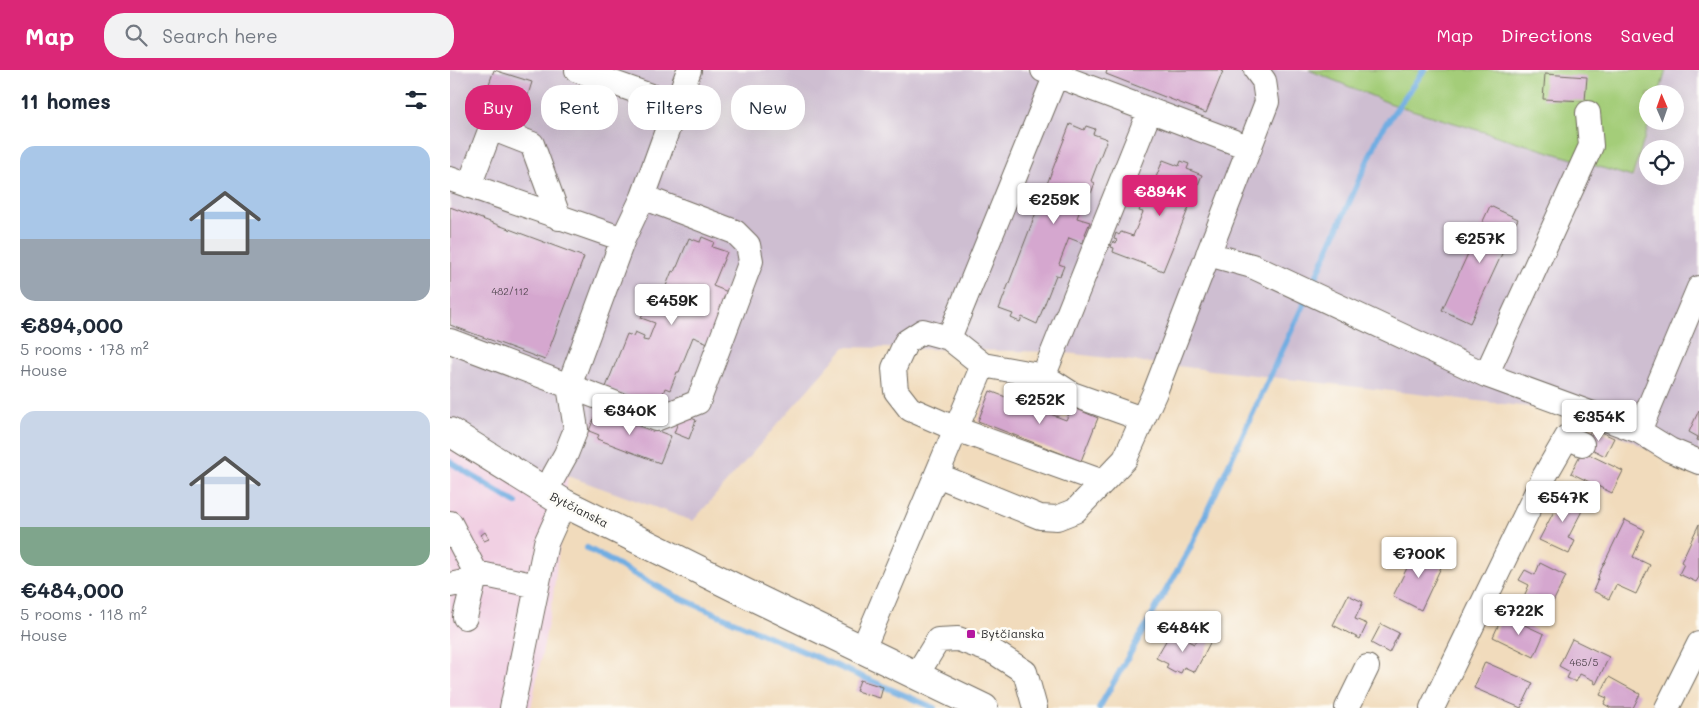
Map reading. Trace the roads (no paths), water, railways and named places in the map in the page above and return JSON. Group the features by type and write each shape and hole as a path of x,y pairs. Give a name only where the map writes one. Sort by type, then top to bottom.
{"main road":[{"name":"Bytčianska","path":"450,432 554,497 666,554 984,708"}],"street":[{"path":"577,70 628,89"},
{"path":"684,85 689,70"},
{"path":"937,475 1040,517 1057,518 1075,512 1125,459 1155,392 1267,102 1264,81 1256,70"},
{"path":"949,338 1052,72 1250,148"},
{"path":"1033,402 1150,110"},
{"path":"1486,375 1592,146 1588,113"},
{"path":"559,218 532,144 491,128 460,182 559,218 622,239"},
{"path":"512,708 554,497 566,454 576,429 568,386 622,239 642,197 667,130"},
{"path":"450,341 656,419 698,402 751,261 748,245 735,232 642,197"},
{"path":"1208,254 1252,266 1486,375 1639,431 1670,450 1699,462"},
{"path":"1639,431 1699,288"},
{"path":"1103,482 956,429 910,409 896,391 894,368 906,342 923,331 949,338 983,365 1044,376 1072,394 1142,419"},
{"path":"863,649 983,365"},
{"path":"1432,708 1544,477 1567,437 1582,444"},
{"path":"450,523 476,573 466,617"},
{"path":"450,585 464,582 476,573 536,586"},
{"path":"916,676 938,640 958,639 994,652 1025,672 1035,708"},
{"path":"1668,708 1699,644"},
{"path":"1346,708 1367,667"}],"waterway":[{"path":"1311,288 1381,131 1424,70"},
{"path":"1099,708 1189,550 1307,297"},
{"path":"450,462 516,503"},
{"path":"587,548 675,596 934,708"}],"place":[{"name":"Bytčianska","path":"971,634"}]}
